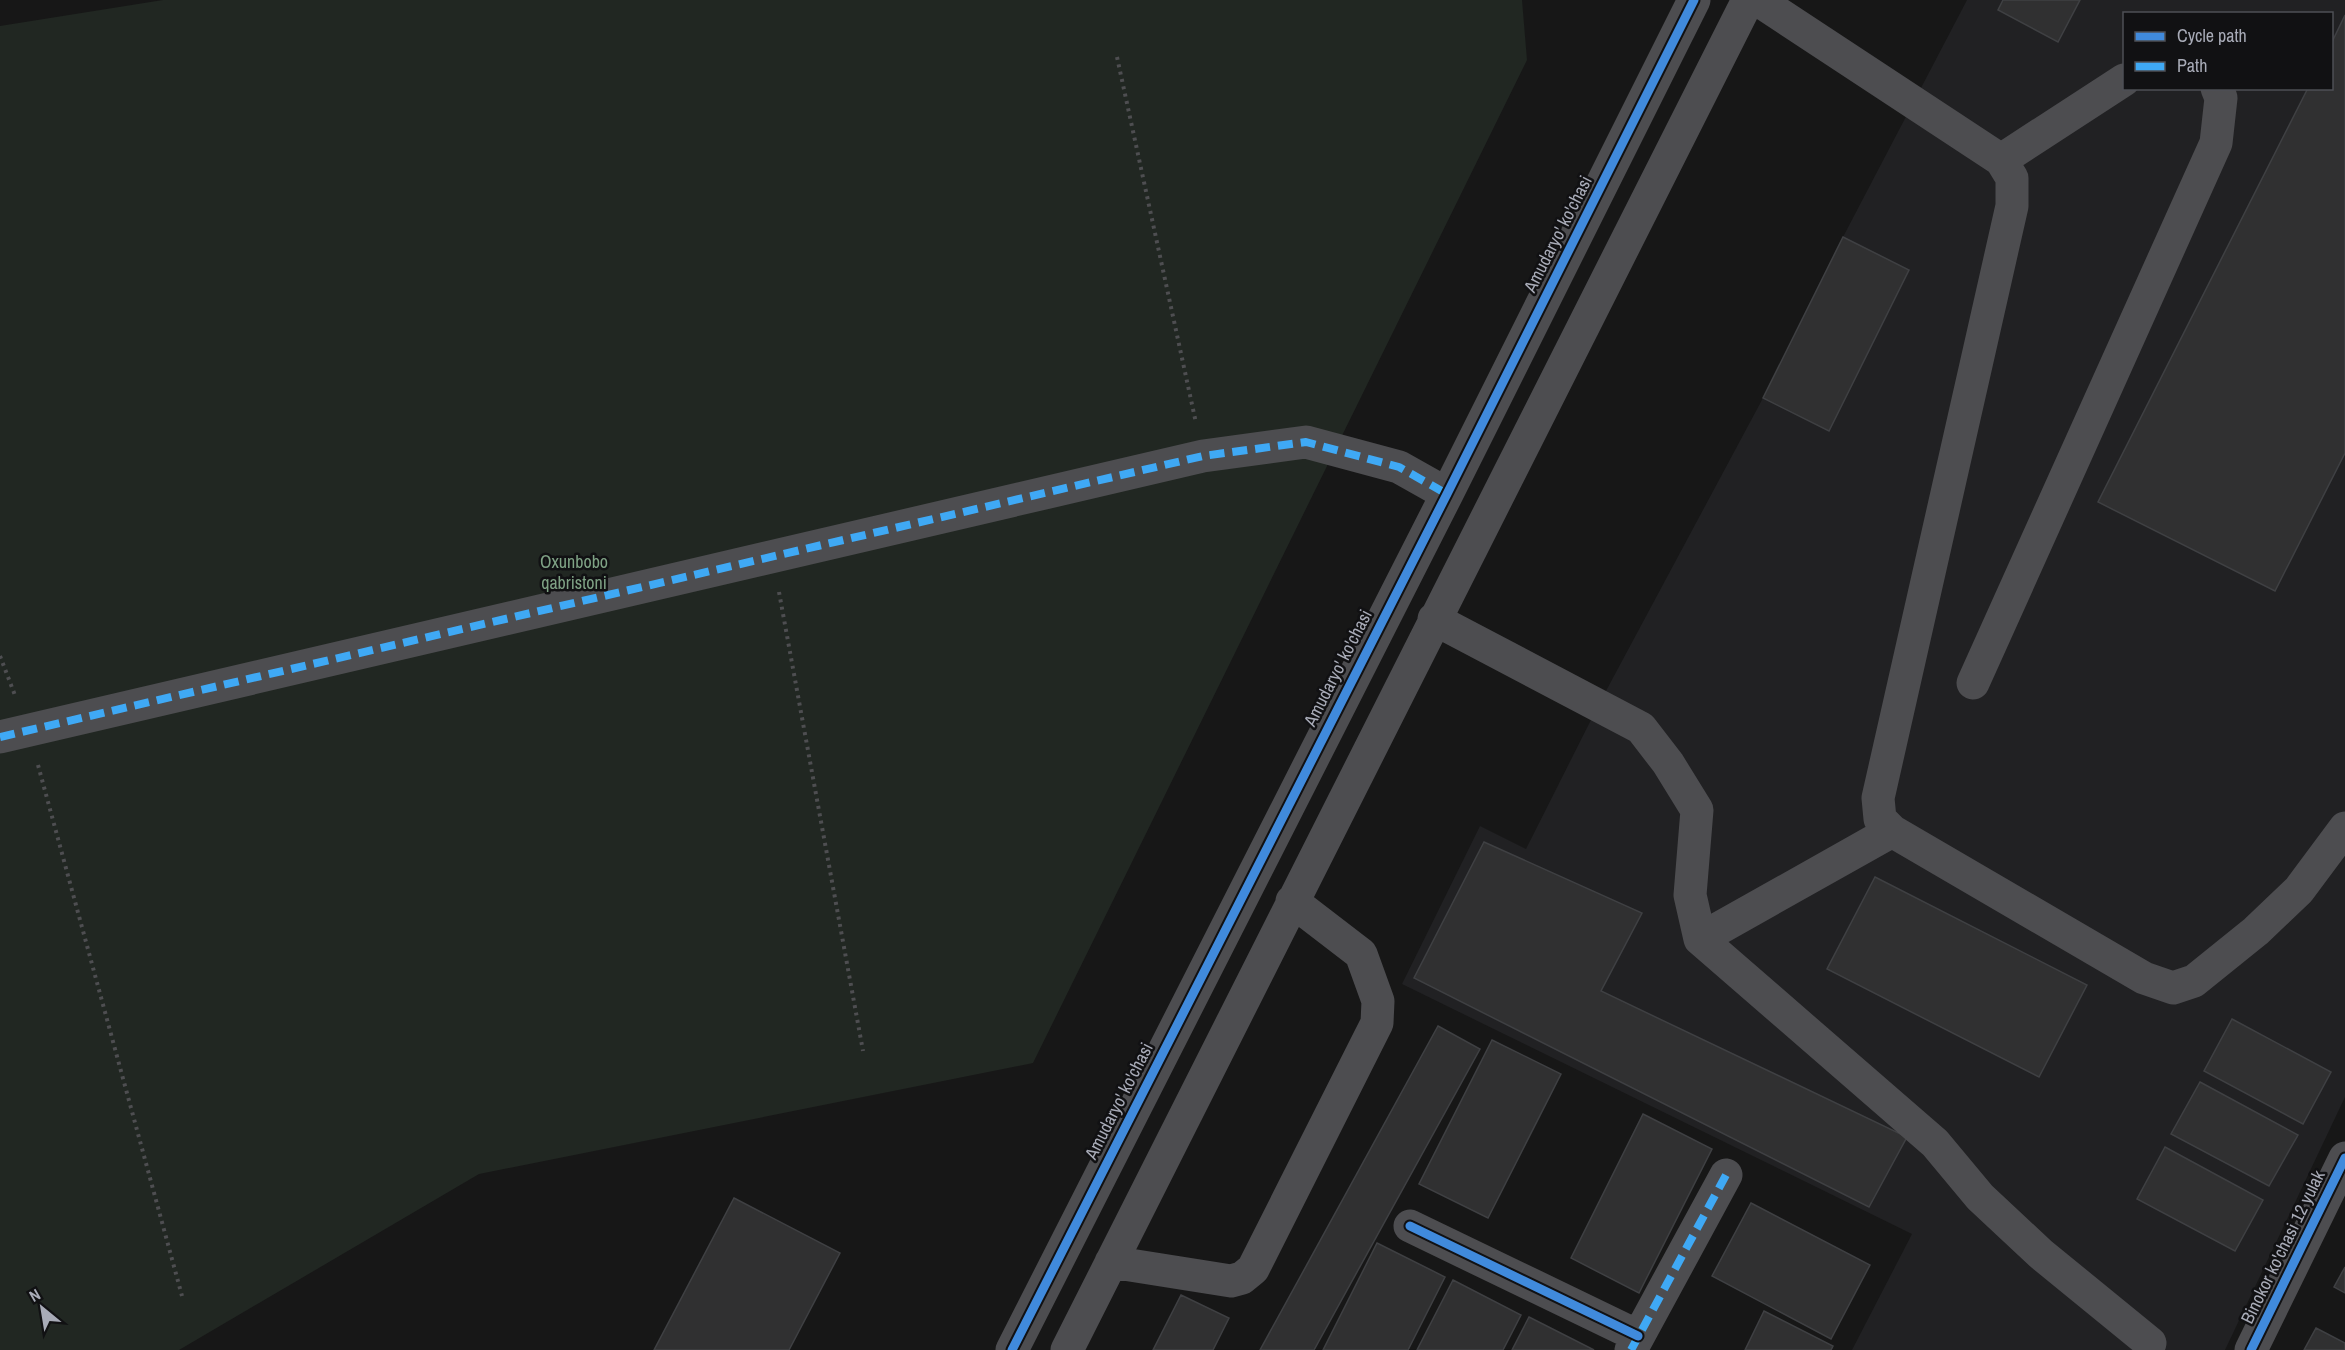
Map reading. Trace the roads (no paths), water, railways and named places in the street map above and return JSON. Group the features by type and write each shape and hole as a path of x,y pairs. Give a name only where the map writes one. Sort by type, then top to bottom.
{"street":[{"name":"Amudaryo' ko'chasi","path":"1012,1350 1447,494 1694,0"},
{"path":"1067,1350 1748,0"},
{"path":"1758,0 2001,160 2012,178 2012,206 1878,798 1880,819 1892,831 2144,978 2173,988 2194,981 2256,931 2299,890 2345,828"},
{"path":"2001,160 2123,81"},
{"path":"1973,683 2216,143 2220,98 2218,90"},
{"path":"14,734 1203,456 1306,442 1399,467 1447,494"},
{"path":"1434,619 1641,728 1668,763 1697,810 1690,895 1700,939 1935,1143 1980,1197 2041,1254 2150,1343"},
{"path":"1700,939 1892,831"},
{"path":"1111,1262 1231,1281 1242,1278 1253,1269 1377,1023 1378,1000 1361,954 1292,902"},
{"name":"Binokor ko'chasi 12 yulak","path":"2251,1350 2345,1158"},
{"path":"1410,1226 1635,1343 1726,1176"}],"park label":[{"name":"Oxunbobo qabristoni","path":"574,572"}]}
